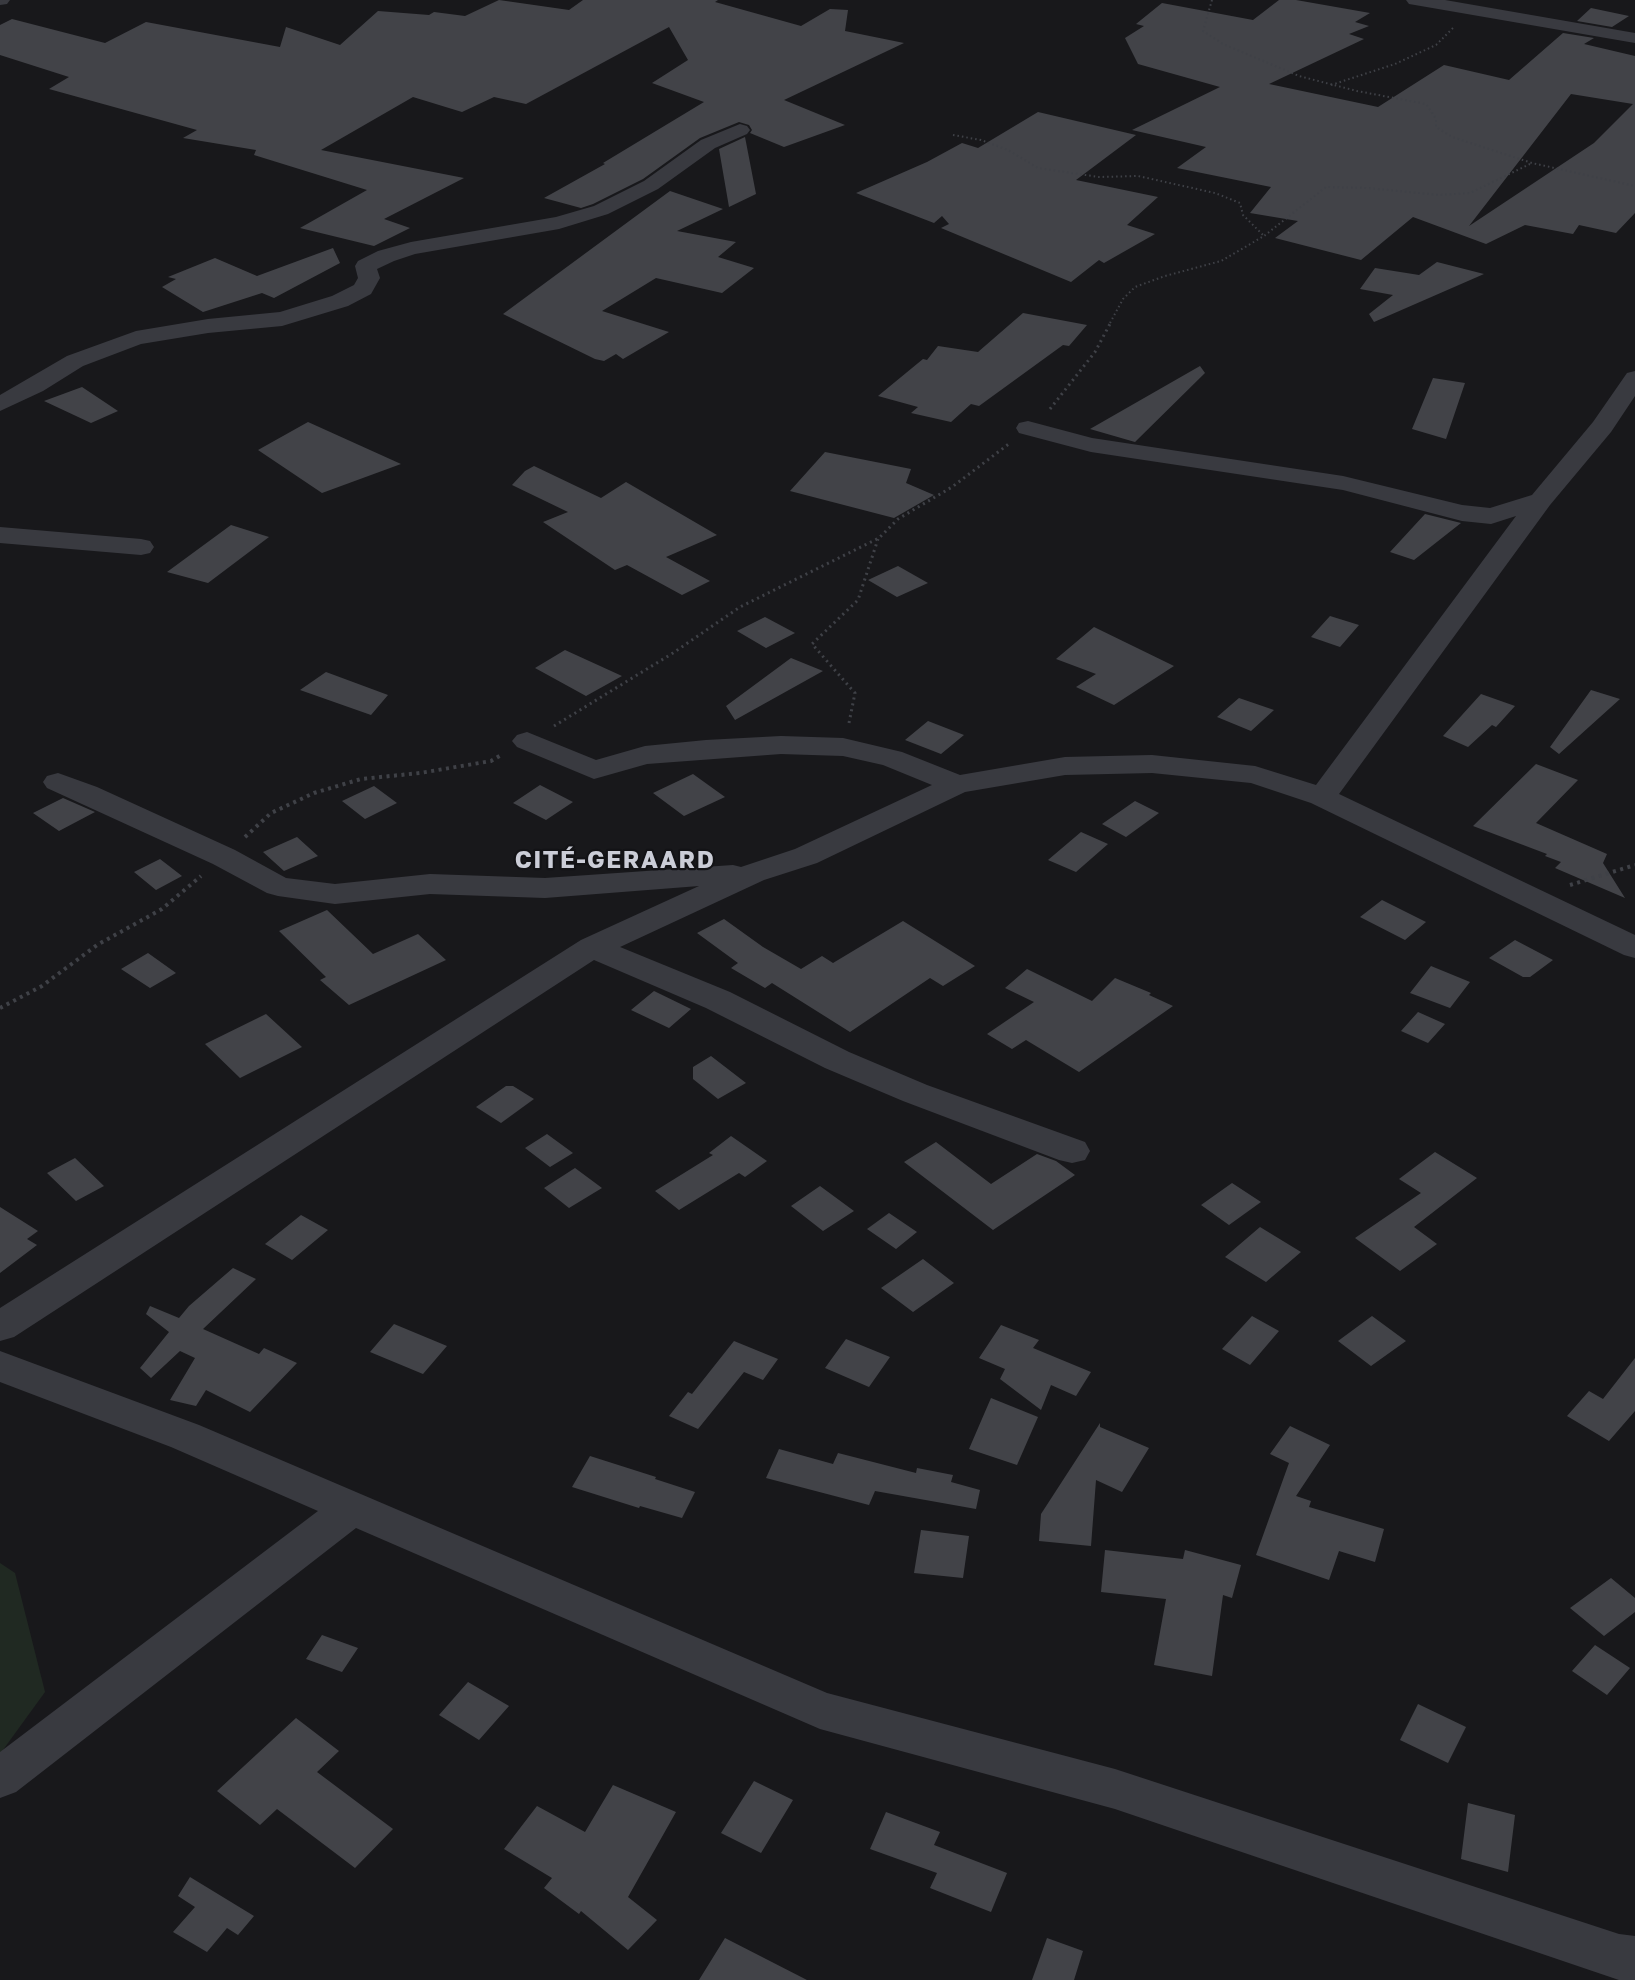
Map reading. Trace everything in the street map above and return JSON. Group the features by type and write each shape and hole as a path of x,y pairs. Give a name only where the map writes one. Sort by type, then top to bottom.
{"street":[{"path":"1415,0 1635,38"},
{"path":"0,404 75,361 136,338 208,326 282,319 340,301 363,289 369,278 366,266 386,256 411,248 559,223 601,210 651,185 708,144 740,130"},
{"path":"1322,797 1541,500 1602,428 1635,378"},
{"path":"1028,428 1091,445 1343,483 1462,513 1491,516 1541,500"},
{"path":"0,535 141,547"},
{"path":"527,741 594,770 645,755 706,749 781,745 843,747 892,758 957,784"},
{"path":"0,1327 592,947 753,873 806,856 957,784 1065,766 1152,764 1255,775 1322,797 1635,948"},
{"path":"58,782 224,857 278,886 335,894 430,884 545,888 753,873"},
{"path":"592,947 718,1000 847,1064 915,1093 1072,1151"},
{"path":"2,1368 184,1436 820,1710 1115,1789 1608,1953 1635,1959"},
{"path":"0,1779 352,1508"}],"path":[{"path":"1212,0 1203,31 1223,44 1299,76 1330,85 1426,104 1436,119 1436,127 1452,137 1532,163 1635,186"},
{"path":"1330,85 1395,64 1436,45 1473,9"},
{"path":"953,135 981,140 1008,150 1038,168 1062,174 1099,177 1138,176 1215,193 1240,203 1243,215 1264,236"},
{"path":"0,1008 42,986 98,945 162,909 224,857 271,813 314,793 361,778 420,773 491,761 673,653 740,607 879,538 898,519 952,487 1050,409 1095,352 1123,299 1135,287 1165,276 1221,261 1264,236 1326,188 1368,188 1439,195 1470,192 1532,163"},
{"path":"843,747 855,693 812,644 858,600 879,538"},
{"path":"1531,897 1635,865"}],"shaded area":[{"path":"0,1563 15,1573 45,1692 0,1754"}],"building":[{"path":"499,0 569,10 583,0 718,0 715,2 801,26 830,9 848,10 845,31 904,43 784,100 845,125 784,147 750,133 752,130 749,125 739,122 700,138 643,179 581,208 544,198 605,164 603,163 704,102 652,83 688,60 669,27 526,104 494,97 462,112 413,97 321,150 464,178 384,219 410,228 374,246 300,228 367,190 254,155 256,150 183,138 197,130 49,89 69,77 0,55 0,25 12,19 105,43 146,22 280,47 286,27 340,45 378,11 429,15 434,12 465,16"},
{"path":"1279,0 1296,0 1370,13 1355,22 1369,26 1349,34 1364,39 1269,84 1378,107 1444,65 1509,80 1563,33 1594,38 1584,44 1635,56 1635,213 1616,233 1579,225 1573,234 1525,225 1486,244 1413,217 1361,260 1275,238 1298,221 1250,213 1271,187 1177,168 1206,147 1132,130 1220,87 1138,64 1125,38 1144,26 1136,24 1162,3 1253,20","holes":["1571,94 1633,104 1594,143 1469,226"]},
{"path":"1591,8 1629,16 1612,27 1577,21"},
{"path":"1038,112 1136,135 1076,180 1158,197 1127,225 1155,234 1104,263 1099,260 1071,282 941,228 949,224 942,216 934,223 856,193 927,162 962,143 978,148"},
{"path":"745,137 756,194 729,207 719,149"},
{"path":"670,191 723,209 677,231 736,242 718,257 754,268 722,293 656,278 602,311 669,332 623,359 616,354 604,361 595,359 503,314"},
{"path":"333,248 340,263 274,298 262,293 203,312 162,287 176,279 168,277 215,258 257,276"},
{"path":"1437,262 1484,274 1374,322 1369,314 1393,295 1360,289 1375,268 1419,275"},
{"path":"1023,313 1087,325 1069,346 1063,345 979,406 971,404 951,422 911,413 918,407 878,396 923,359 927,360 938,346 978,352"},
{"path":"1200,366 1205,373 1135,442 1090,429"},
{"path":"1433,378 1465,383 1446,439 1412,429"},
{"path":"82,387 118,411 91,423 44,401"},
{"path":"308,422 401,464 322,493 258,450"},
{"path":"825,452 911,469 906,483 934,495 894,518 790,491"},
{"path":"534,466 601,498 626,482 717,535 666,557 710,581 682,595 627,565 615,570 543,522 568,512 512,485 525,471"},
{"path":"1425,514 1461,523 1414,560 1390,552"},
{"path":"231,525 269,537 208,583 167,572"},
{"path":"898,566 928,583 897,597 868,580"},
{"path":"1330,616 1359,625 1340,647 1311,637"},
{"path":"765,617 795,633 766,648 737,631"},
{"path":"1094,627 1174,666 1114,705 1076,687 1096,674 1056,659"},
{"path":"565,650 622,676 586,696 535,668"},
{"path":"791,658 823,671 735,720 726,706"},
{"path":"326,672 388,695 371,715 300,690"},
{"path":"1591,690 1620,699 1559,754 1550,747"},
{"path":"1481,694 1515,706 1496,727 1492,725 1468,747 1443,736"},
{"path":"1239,698 1274,710 1251,731 1217,717"},
{"path":"928,721 964,735 941,754 905,740"},
{"path":"1536,764 1578,780 1536,823 1607,854 1603,863 1625,898 1555,868 1561,862 1545,856 1547,854 1473,826"},
{"path":"693,774 725,797 684,816 653,793"},
{"path":"540,785 573,802 546,820 513,803"},
{"path":"374,786 397,803 365,819 342,801"},
{"path":"63,798 95,812 59,831 33,813"},
{"path":"1135,801 1159,813 1126,837 1102,824"},
{"path":"1081,832 1108,844 1076,872 1048,860"},
{"path":"297,837 318,856 284,871 263,852"},
{"path":"160,859 182,876 156,890 134,872"},
{"path":"1382,900 1426,922 1405,940 1360,917"},
{"path":"327,910 373,954 418,934 446,960 349,1005 320,980 326,977 279,931"},
{"path":"724,919 763,947 801,969 822,956 833,963 903,921 975,966 943,986 930,978 850,1032 772,983 765,988 731,968 738,963 697,933"},
{"path":"1515,940 1553,960 1530,977 1523,977 1489,958"},
{"path":"148,953 176,973 150,988 121,969"},
{"path":"1431,966 1470,982 1450,1008 1410,993"},
{"path":"1027,969 1092,1001 1115,978 1151,993 1149,995 1173,1006 1079,1072 1026,1040 1012,1049 987,1034 1034,1002 1005,988"},
{"path":"654,991 691,1009 669,1028 631,1010"},
{"path":"1418,1012 1445,1024 1428,1043 1401,1031"},
{"path":"266,1014 302,1047 240,1078 205,1044"},
{"path":"711,1056 746,1083 718,1099 693,1079 693,1067"},
{"path":"506,1086 513,1086 534,1099 501,1123 476,1107"},
{"path":"547,1134 573,1153 550,1167 525,1148"},
{"path":"731,1136 767,1161 745,1177 739,1173 679,1210 655,1191 713,1155 709,1153"},
{"path":"936,1142 991,1184 1037,1154 1056,1161 1075,1175 993,1230 904,1162"},
{"path":"1435,1152 1477,1178 1414,1227 1437,1244 1400,1271 1355,1238 1421,1193 1399,1179"},
{"path":"75,1158 104,1186 76,1201 47,1173"},
{"path":"575,1168 602,1188 569,1208 544,1188"},
{"path":"1232,1183 1261,1202 1229,1225 1201,1205"},
{"path":"820,1186 854,1211 823,1231 791,1206"},
{"path":"0,1207 38,1231 27,1239 37,1245 0,1273"},
{"path":"889,1213 917,1232 896,1249 867,1229"},
{"path":"301,1215 328,1230 292,1260 265,1244"},
{"path":"1260,1227 1301,1252 1266,1282 1225,1257"},
{"path":"923,1259 954,1283 913,1312 881,1288"},
{"path":"233,1268 256,1279 203,1329 259,1354 264,1348 297,1363 250,1412 206,1390 196,1406 170,1400 195,1358 180,1351 151,1378 140,1368 169,1332 146,1314 150,1306 179,1318 189,1306"},
{"path":"1252,1316 1279,1331 1250,1365 1222,1349"},
{"path":"1372,1316 1406,1341 1371,1366 1338,1341"},
{"path":"394,1324 447,1346 423,1374 370,1352"},
{"path":"1001,1325 1039,1340 1033,1348 1091,1372 1076,1396 1051,1385 1041,1410 1000,1379 1005,1369 979,1358"},
{"path":"846,1339 890,1357 869,1387 825,1368"},
{"path":"734,1341 778,1359 763,1380 744,1372 698,1429 669,1416 688,1392 692,1394"},
{"path":"1635,1358 1635,1411 1609,1441 1567,1416 1589,1391 1603,1399"},
{"path":"991,1398 1038,1417 1017,1465 969,1449"},
{"path":"1100,1423 1100,1427 1149,1448 1122,1492 1096,1480 1091,1546 1039,1541 1041,1514"},
{"path":"1290,1426 1330,1445 1296,1496 1311,1501 1309,1507 1384,1529 1375,1562 1339,1551 1329,1580 1256,1555 1289,1463 1270,1454"},
{"path":"779,1449 833,1464 838,1453 916,1473 917,1468 953,1475 951,1482 980,1490 976,1509 875,1491 869,1505 766,1478"},
{"path":"590,1456 695,1492 682,1518 640,1506 639,1508 572,1487"},
{"path":"921,1530 969,1536 963,1578 914,1573"},
{"path":"1105,1550 1183,1559 1185,1550 1241,1565 1232,1598 1223,1595 1212,1676 1154,1665 1166,1599 1101,1592"},
{"path":"1611,1578 1635,1598 1635,1612 1604,1636 1570,1608"},
{"path":"322,1635 358,1648 342,1672 306,1659"},
{"path":"1595,1645 1630,1668 1607,1695 1572,1671"},
{"path":"468,1682 509,1706 479,1740 439,1715"},
{"path":"1418,1704 1466,1727 1448,1763 1400,1740"},
{"path":"296,1718 339,1751 317,1772 393,1829 355,1868 277,1809 260,1825 217,1791"},
{"path":"754,1781 793,1800 761,1853 721,1833"},
{"path":"613,1785 676,1812 628,1897 657,1920 628,1950 581,1911 579,1914 544,1888 552,1878 504,1849 537,1806 585,1832"},
{"path":"1468,1803 1515,1815 1508,1872 1461,1859"},
{"path":"886,1812 940,1832 934,1845 1007,1873 991,1912 930,1888 937,1873 870,1849"},
{"path":"190,1877 254,1916 238,1935 227,1928 207,1952 173,1932 195,1907 178,1896"},
{"path":"725,1938 807,1980 699,1980"},
{"path":"1047,1938 1083,1951 1074,1980 1032,1980"}],"district":[{"name":"CITÉ-GERAARD","path":"615,860"}]}
